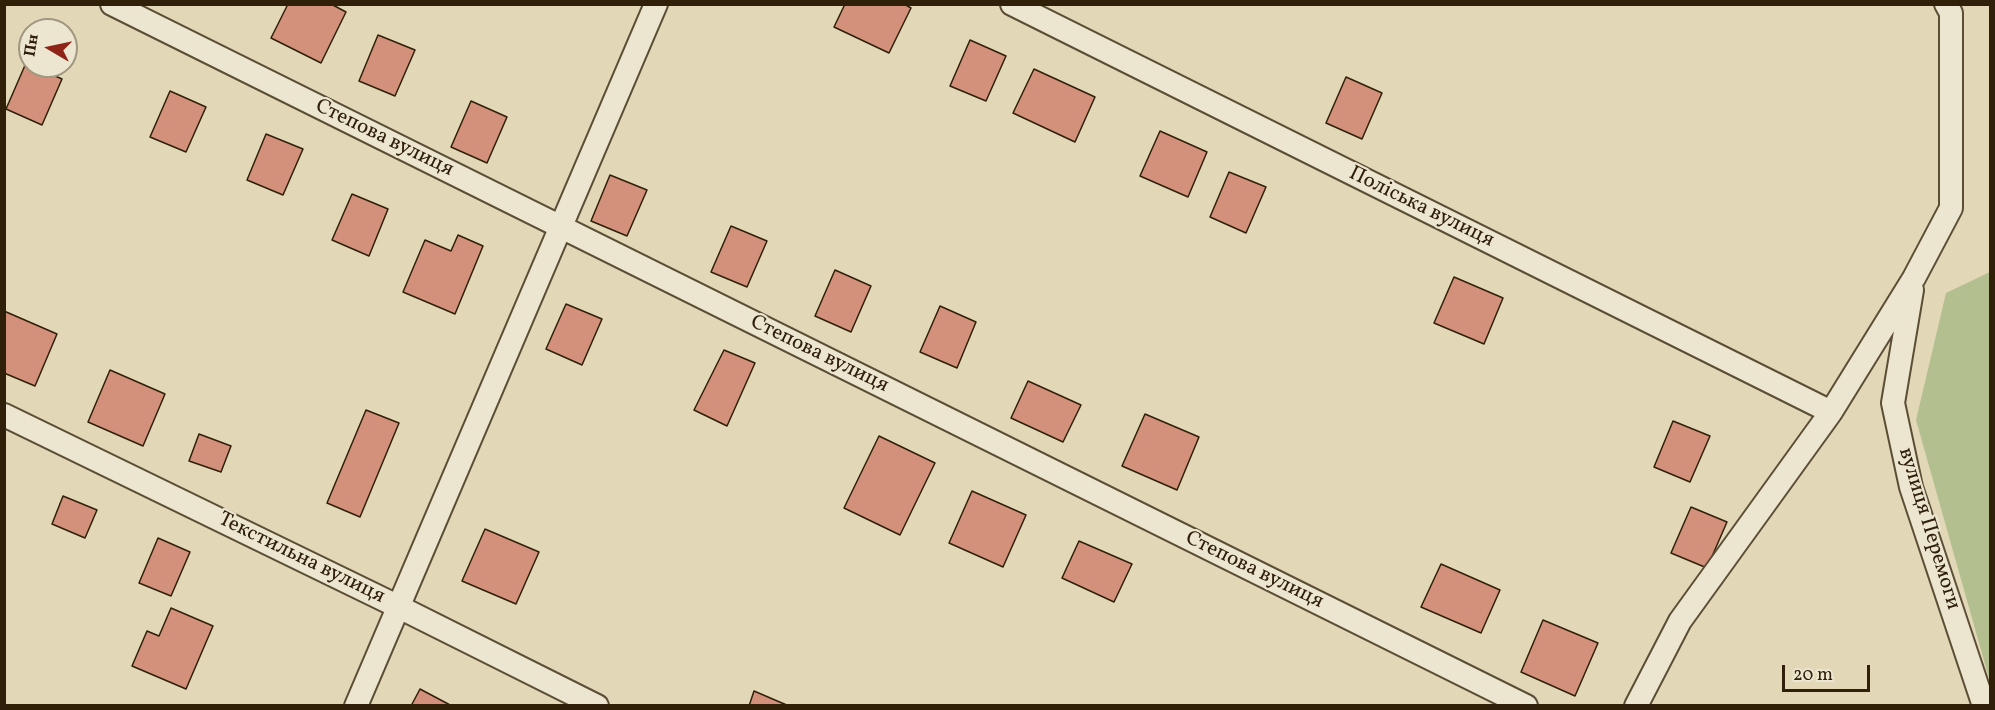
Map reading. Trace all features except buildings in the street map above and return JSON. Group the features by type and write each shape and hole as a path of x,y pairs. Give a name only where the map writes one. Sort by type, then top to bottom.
{"street":[{"name":"Степова вулиця","path":"112,4 1526,705"},
{"path":"356,705 656,4"},
{"name":"Поліська вулиця","path":"1012,4 1831,412"},
{"name":"вулиця Перемоги","path":"1636,705 1680,621 1831,412 1914,278 1952,208 1951,13 1946,4"},
{"name":"вулиця Перемоги","path":"1914,278 1893,403 1911,488 1984,705"},
{"name":"Текстильна вулиця","path":"4,415 597,705"}],"green space":[{"path":"1990,272 1990,682 1916,420 1946,293"}]}
